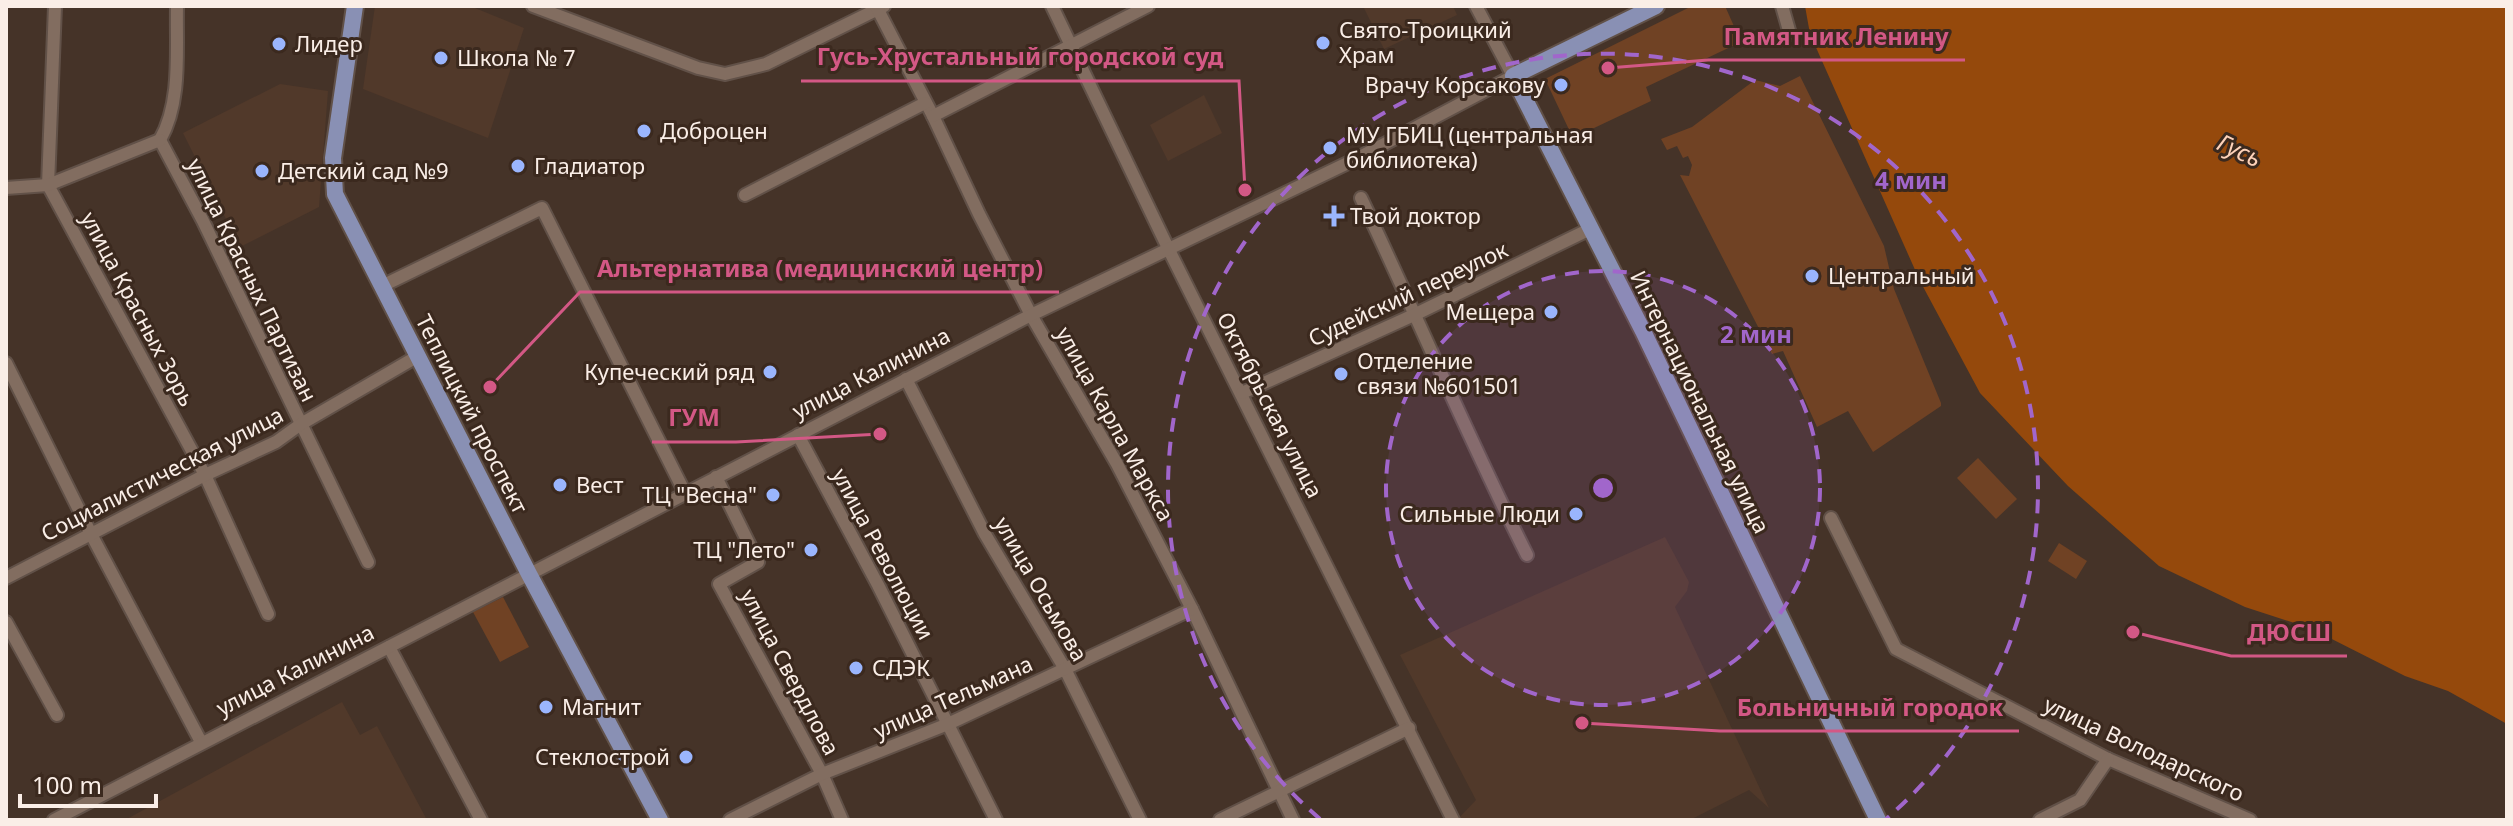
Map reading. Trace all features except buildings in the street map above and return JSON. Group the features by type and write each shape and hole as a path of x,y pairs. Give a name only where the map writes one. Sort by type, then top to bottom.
{"main road":[{"name":"Теплицкий проспект","path":"355,6 333,158 335,194 529,574 660,820"},
{"name":"улица Калинина","path":"1513,76 1656,6"},
{"name":"Интернациональная улица","path":"1513,76 1643,331 1878,820"}],"street":[{"path":"48,185 55,6"},
{"path":"6,188 48,185 160,140 171,121 177,6"},
{"path":"533,6 698,68 725,74 766,64 879,7"},
{"name":"Октябрьская улица","path":"1052,6 1169,250 1453,820"},
{"path":"933,116 1148,6"},
{"name":"Интернациональная улица","path":"1476,6 1513,76"},
{"path":"1782,6 1790,34"},
{"name":"улица Карла Маркса","path":"879,7 1031,315 1117,464 1192,609 1293,820"},
{"name":"улица Калинина","path":"54,820 1031,315 1360,156 1513,76"},
{"path":"745,195 925,103"},
{"name":"улица Красных Партизан","path":"160,140 203,221 368,562"},
{"name":"улица Красных Зорь","path":"48,185 205,475 268,614"},
{"path":"1361,198 1480,460 1527,555"},
{"path":"382,286 542,208 685,493"},
{"name":"Судейский переулок","path":"1242,393 1416,314 1590,229"},
{"name":"Социалистическая улица","path":"6,578 205,475 276,442 301,424 418,356"},
{"path":"6,363 91,534 201,742"},
{"name":"улица Осьмова","path":"906,379 985,534 1065,669 1140,820"},
{"name":"улица Революции","path":"798,435 878,585 996,820"},
{"name":"улица Свердлова","path":"716,477 758,562 719,584 822,774 842,820"},
{"name":"улица Володарского","path":"1831,518 1896,649 2108,759 2250,820"},
{"name":"улица Тельмана","path":"730,820 822,774 948,724 1192,609"},
{"path":"6,622 57,715"},
{"path":"389,647 481,820"},
{"path":"1220,820 1409,728"},
{"path":"2040,820 2080,800 2108,759"}],"shaded area":[{"name":"Школа № 7","path":"375,6 470,6 524,28 488,138 363,89"},
{"path":"1363,6 1453,6 1457,15 1384,49"},
{"path":"1692,6 1725,6 1741,42 1646,87 1651,101 1573,138 1545,79"},
{"name":"Центральный","path":"1800,76 1884,246 1894,289 1941,403 1941,406 1873,452 1848,411 1817,427 1783,351 1772,354 1680,175 1689,176 1692,165 1688,156 1683,158 1677,146 1667,150 1661,139 1692,127 1755,80 1780,86"},
{"name":"Детский сад №9","path":"280,84 328,91 319,207 240,247 183,133"},
{"path":"1204,95 1222,133 1168,161 1150,125"},
{"path":"1978,458 2017,499 1996,519 1957,478"},
{"path":"1665,537 1689,582 1687,591 1675,607 1769,808 1749,790 1690,820 1457,820 1476,800 1400,655"},
{"path":"2059,543 2087,561 2076,579 2048,561"},
{"path":"503,597 529,647 500,662 473,612"},
{"path":"342,702 360,735 377,726 427,820 125,820"}],"water":[{"name":"Гусь","path":"1805,6 2507,6 2507,724 2448,691 2405,676 2310,628 2245,607 2159,566 2068,486 1980,393 1920,281 1810,34"}],"place":[{"name":"Свято-Троицкий Храм","path":"1323,43"},
{"name":"Лидер","path":"279,44"},
{"name":"Школа № 7","path":"441,58"},
{"name":"Памятник Ленину","path":"1608,68"},
{"name":"Врачу Корсакову","path":"1561,85"},
{"name":"Доброцен","path":"644,131"},
{"name":"МУ ГБИЦ (центральная библиотека)","path":"1330,148"},
{"name":"Гладиатор","path":"518,166"},
{"name":"Детский сад №9","path":"262,171"},
{"name":"Гусь-Хрустальный городской суд","path":"1245,190"},
{"name":"Твой доктор","path":"1334,216"},
{"name":"Центральный","path":"1812,276"},
{"name":"Мещера","path":"1551,312"},
{"name":"Купеческий ряд","path":"770,372"},
{"name":"Отделение связи №601501","path":"1341,374"},
{"name":"Альтернатива (медицинский центр)","path":"490,387"},
{"name":"ГУМ","path":"880,434"},
{"name":"Вест","path":"560,485"},
{"name":"ТЦ \"Весна\"","path":"773,495"},
{"name":"Сильные Люди","path":"1576,514"},
{"name":"ТЦ \"Лето\"","path":"811,550"},
{"name":"ДЮСШ","path":"2133,632"},
{"name":"СДЭК","path":"856,668"},
{"name":"Магнит","path":"546,707"},
{"name":"Больничный городок","path":"1582,723"},
{"name":"Стеклострой","path":"686,757"}]}
